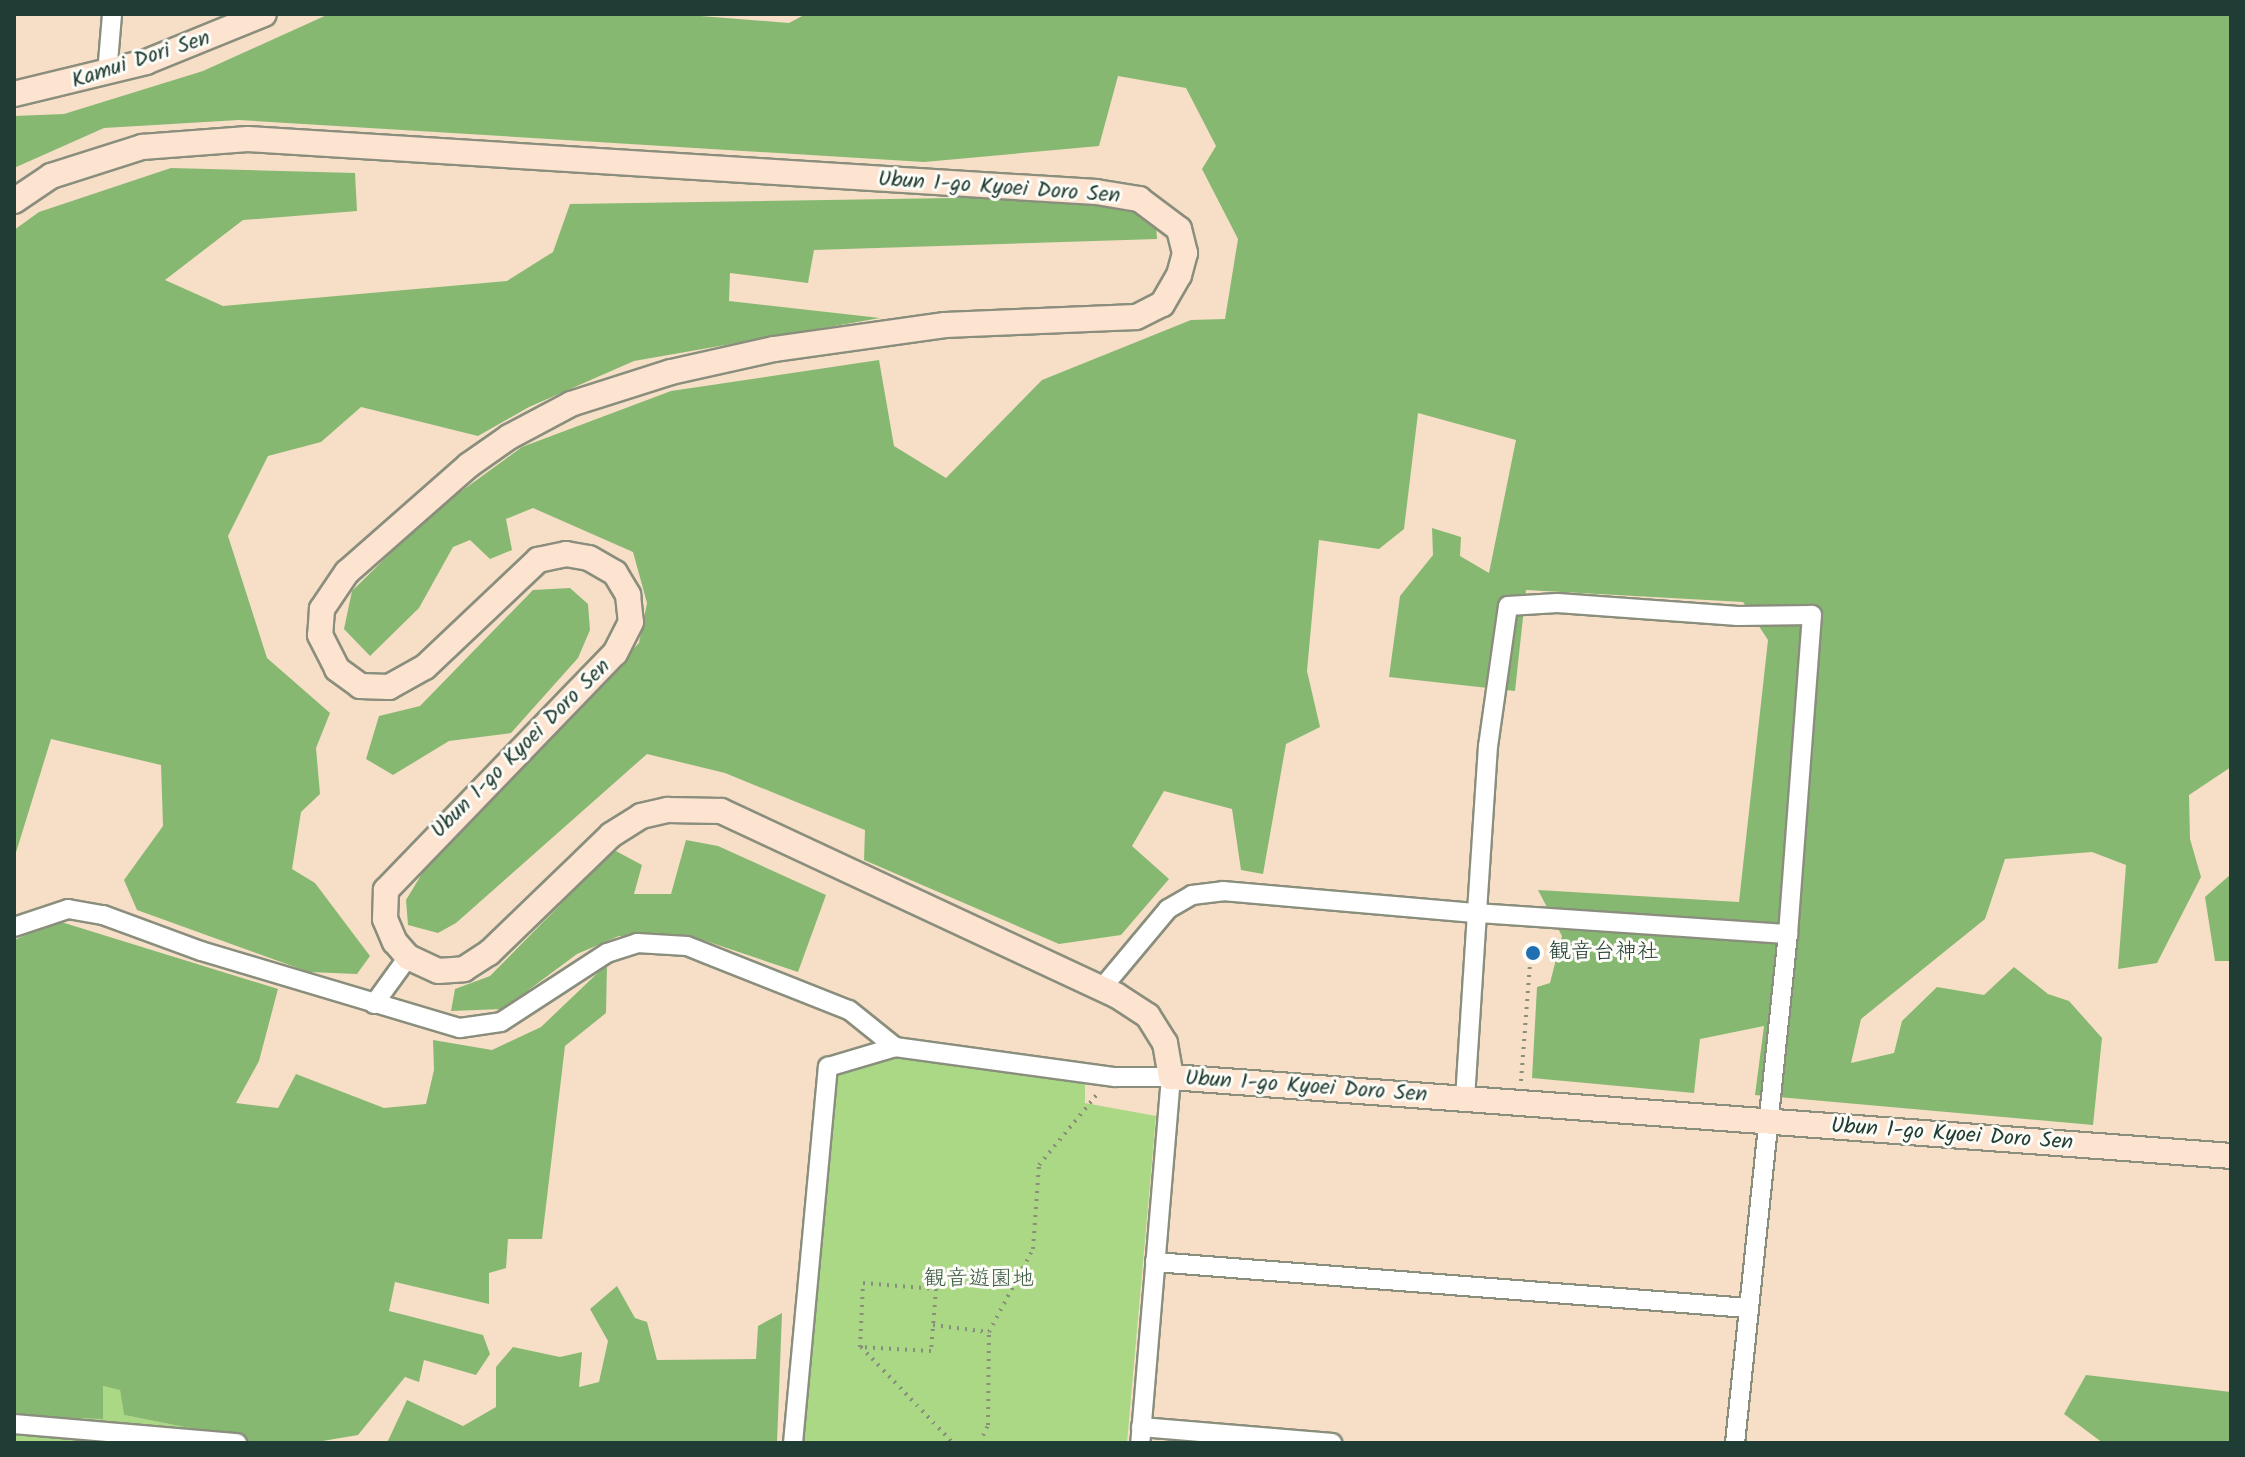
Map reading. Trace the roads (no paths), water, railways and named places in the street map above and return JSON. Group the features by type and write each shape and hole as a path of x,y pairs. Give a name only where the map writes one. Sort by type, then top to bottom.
{"street":[{"path":"107,74 112,14"},
{"name":"Kamui Dori Sen","path":"14,94 107,74 264,14"},
{"name":"Ubun 1-go Kyoei Doro Sen","path":"14,201 51,176 142,147 248,139 1096,192 1139,199 1179,229 1185,253 1179,275 1162,304 1136,317 945,325 774,349 671,372 571,404 509,437 469,465 347,572 322,609 320,635 337,669 360,686 389,687 425,667 538,560 566,554 589,558 615,573 628,595 631,622 615,653 386,890 385,919 408,957 438,971 464,969 489,953 611,835 641,816 668,810 721,811 1102,988 1148,1016 1165,1043 1171,1077 2231,1156"},
{"path":"1465,1098 1488,746 1508,606 1557,603 1738,616 1812,615 1771,1121 1747,1308 1735,1443"},
{"path":"1102,988 1168,909 1192,895 1223,891 1477,913 1788,934"},
{"path":"14,927 68,909 103,915 374,1004 460,1028 501,1022 607,953 637,943 687,946 849,1010 895,1047"},
{"path":"374,1004 408,957"},
{"path":"793,1443 828,1067 895,1047 1099,1075 1171,1077 1141,1435 1332,1443"},
{"path":"1155,1262 1747,1308"},
{"path":"14,1424 237,1443"}],"place":[{"name":"観音台神社","path":"1533,953"}],"park label":[{"name":"観音遊園地","path":"979,1280"}]}
